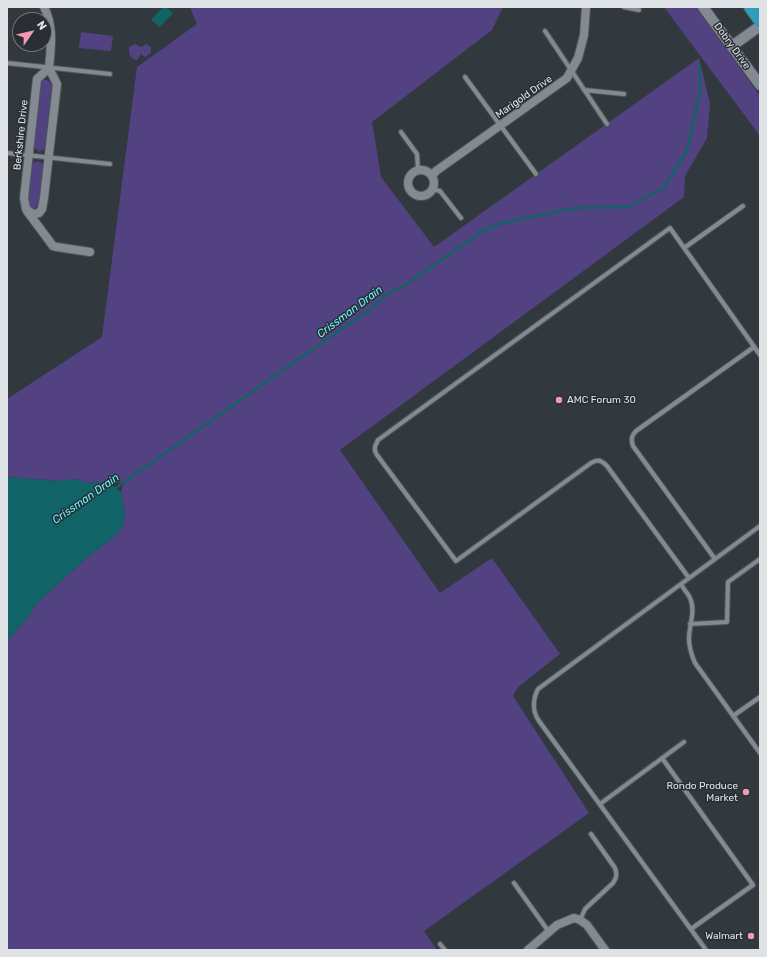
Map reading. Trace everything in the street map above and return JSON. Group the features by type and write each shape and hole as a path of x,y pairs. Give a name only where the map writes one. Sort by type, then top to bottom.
{"highway":[{"path":"750,7 760,21"}],"street":[{"name":"Marigold Drive","path":"432,176 436,171 567,78 578,58 584,35 586,7"},
{"name":"Dobry Drive","path":"704,7 760,85"},
{"path":"40,229 39,216 44,198 56,84 49,68 51,35 47,8"},
{"path":"732,46 760,26"},
{"name":"Berkshire Drive","path":"26,209 24,198 37,79 49,68"},
{"path":"418,170 426,171 432,176 434,184 432,189 426,195 416,195 412,193 408,184 410,175 418,170"},
{"path":"26,209 33,214 40,211"},
{"path":"26,209 55,247 90,252"},
{"path":"528,950 549,932 566,921 574,918 587,925 605,950"}],"lane":[{"path":"624,7 639,10"},
{"path":"545,31 607,124"},
{"path":"7,63 110,74"},
{"path":"465,77 536,174"},
{"path":"584,90 624,94"},
{"path":"401,132 417,154 418,170"},
{"path":"7,153 110,164"},
{"path":"432,189 440,191 461,218"},
{"path":"684,248 743,206"},
{"path":"689,578 607,466 602,461 597,460 456,562 374,450 375,446 378,440 670,228 760,355"},
{"path":"715,559 633,446 631,440 636,431 754,347"},
{"path":"706,950 536,716 534,706 538,689 760,526"},
{"path":"690,624 727,622 728,582 760,559"},
{"path":"680,584 690,597 692,612 689,639 695,663 760,753"},
{"path":"733,716 760,697"},
{"path":"600,804 684,742"},
{"path":"662,758 754,885 691,929"},
{"path":"580,920 585,909 613,883 617,873 591,834"},
{"path":"514,883 549,932"},
{"path":"440,944 445,950"}],"shaded area":[{"path":"190,7 503,7 492,30 372,122 381,177 434,247 699,58 710,104 707,138 685,176 684,197 340,450 440,593 492,558 560,654 518,687 513,696 589,813 424,931 437,950 7,950 7,641 25,621 37,604 48,593 90,555 115,536 122,527 125,516 121,492 124,482 111,484 102,482 85,483 76,479 62,481 7,477 7,399 102,337 137,67 197,24"},
{"path":"664,7 696,7 760,96 760,136"},
{"path":"81,32 113,36 111,51 79,48"},
{"path":"135,44 141,47 146,44 151,47 151,53 145,57 141,54 137,60 133,59 129,54 129,47"},
{"path":"43,80 47,80 52,84 45,148 39,152 34,147 41,83"},
{"path":"38,161 42,163 43,167 39,202 38,206 33,209 29,206 28,200 32,165 34,162"}],"water":[{"path":"163,7 166,7 173,13 160,27 151,20"},
{"path":"7,477 62,481 76,479 85,483 102,482 111,484 121,492 125,516 122,527 115,536 90,555 48,593 37,604 25,621 7,641"}],"waterway":[{"name":"Crissman Drain","path":"114,489 373,307 385,295 405,285 486,229 502,223 576,208 628,207 664,188 687,150 701,87 699,64"}],"place":[{"name":"AMC Forum 30","path":"559,400"},
{"name":"Rondo Produce Market","path":"746,792"},
{"name":"Walmart","path":"751,936"}]}
